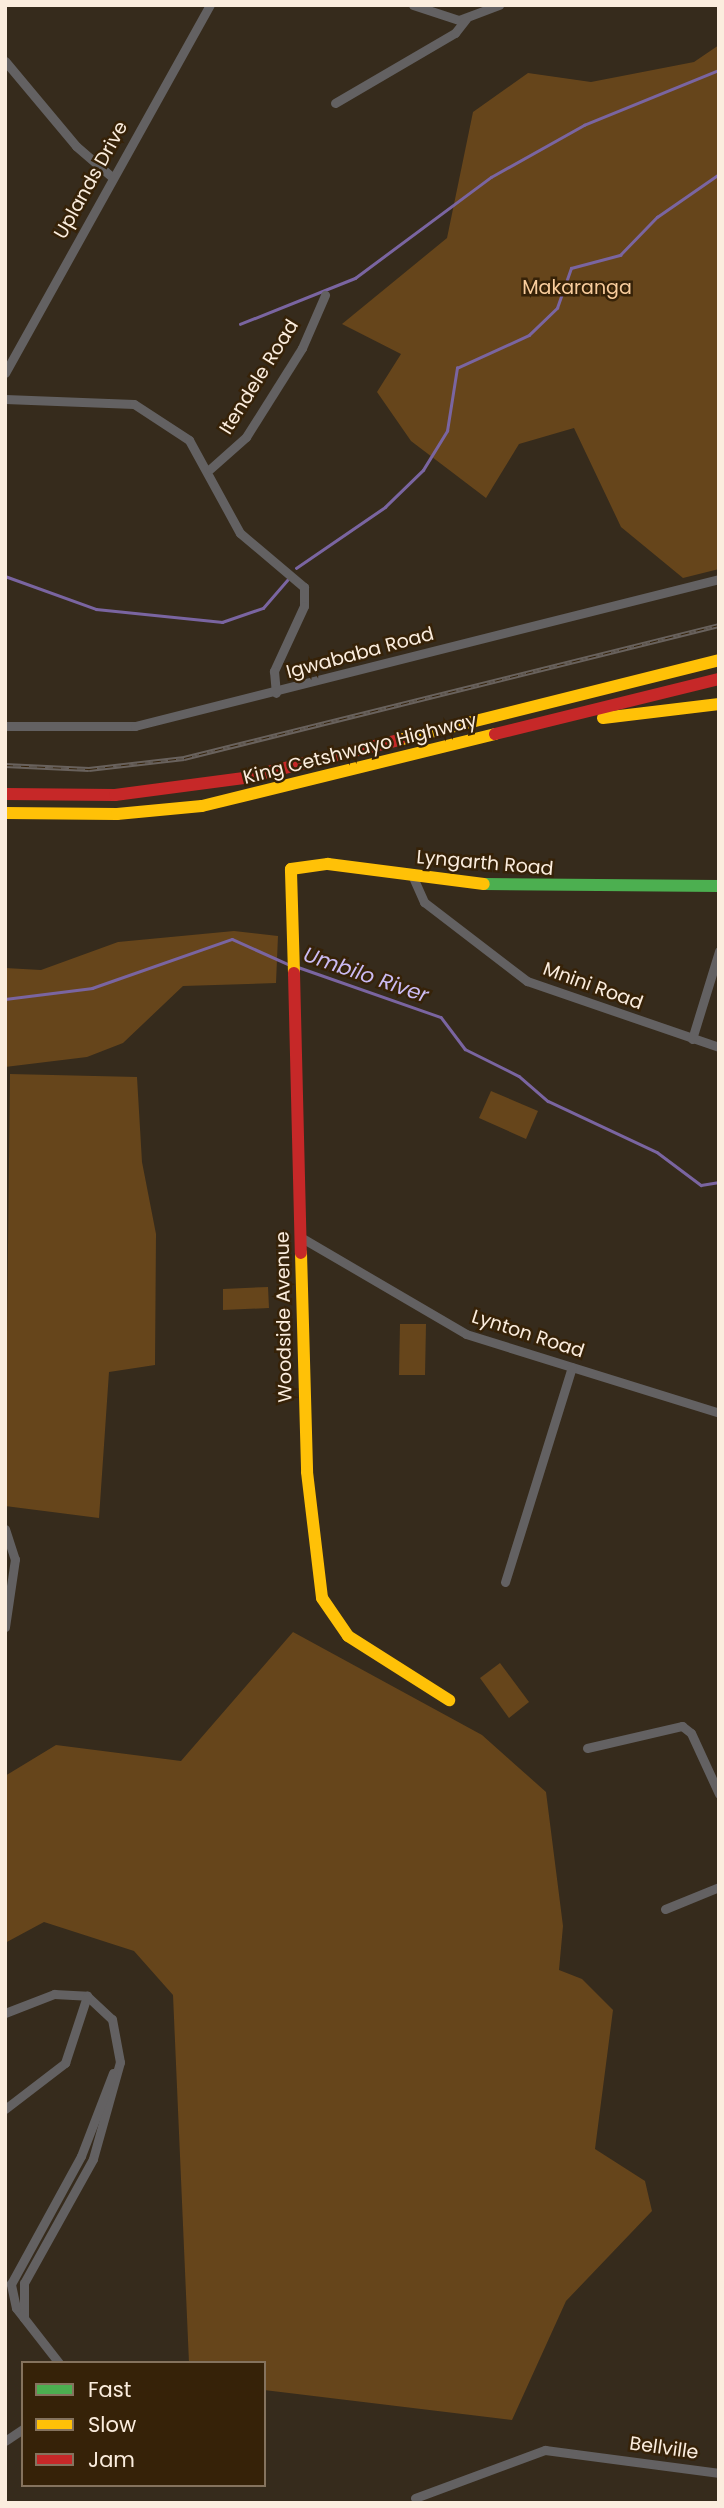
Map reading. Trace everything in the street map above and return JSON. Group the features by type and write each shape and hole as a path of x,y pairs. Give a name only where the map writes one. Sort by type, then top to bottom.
{"main road":[{"name":"King Cetshwayo Highway","path":"5,793 114,795 233,780 719,658"},
{"name":"King Cetshwayo Highway","path":"5,813 117,814 202,806 719,680"},
{"path":"456,746 714,706"},
{"name":"Lyngarth Road","path":"291,869 328,864 524,889 719,886"},
{"name":"Woodside Avenue","path":"291,869 298,998 307,1472 322,1598 348,1636 449,1700"}],"street":[{"name":"Uplands Drive","path":"5,373 210,5"},
{"path":"414,5 466,19"},
{"path":"335,103 455,33 466,19 499,5"},
{"path":"5,61 76,146 112,177"},
{"name":"Itendele Road","path":"210,469 246,437 302,348 325,295"},
{"path":"5,399 140,406 181,432 210,469 240,533 304,587 304,606 274,671 276,693"},
{"name":"Igwababa Road","path":"5,726 117,729 276,693 719,579"},
{"name":"Mnini Road","path":"412,876 424,902 527,981 719,1047"},
{"path":"692,1039 719,951"},
{"name":"Lynton Road","path":"302,1238 466,1334 719,1413"},
{"path":"505,1582 572,1367"},
{"path":"5,1529 15,1554 5,1627"},
{"path":"587,1748 682,1726 691,1732 719,1794"},
{"path":"665,1909 719,1887"},
{"path":"8,2013 54,1994 87,1996 112,2019 118,2051 82,2156 13,2277 12,2298 57,2361"},
{"path":"5,2109 65,2063 87,1996"},
{"path":"5,2441 21,2430"},
{"name":"Bellville","path":"415,2498 536,2452 719,2473"}],"green space":[{"name":"Makaranga","path":"719,45 719,569 683,578 621,527 574,428 519,444 486,498 411,441 377,392 401,354 342,324 447,238 473,112 528,73 591,82 694,62"},
{"path":"234,931 278,936 276,983 183,986 123,1043 87,1057 5,1067 5,968 41,970 118,942"},
{"path":"10,1074 137,1077 142,1162 156,1234 155,1365 109,1372 99,1518 5,1506"},
{"path":"491,1091 538,1111 526,1139 479,1118"},
{"path":"268,1287 269,1308 223,1310 223,1289"},
{"path":"400,1324 426,1324 425,1375 399,1375"},
{"path":"293,1632 482,1735 546,1792 563,1926 559,1970 582,1979 613,2010 595,2149 645,2181 652,2211 566,2301 512,2420 266,2390 266,2361 189,2361 173,1995 134,1951 44,1922 5,1943 5,1776 56,1745 181,1761"},
{"path":"500,1663 529,1702 509,1718 480,1678"}],"waterway":[{"path":"240,324 355,278 491,177 584,125 719,70"},
{"path":"296,568 385,507 423,470 447,431 457,368 529,335 557,308 571,268 620,255 657,217 719,174"},
{"path":"5,576 96,609 222,622 263,608 288,579"},
{"name":"Umbilo River","path":"5,999 92,988 232,939 288,964"},
{"name":"Umbilo River","path":"298,967 441,1017 465,1049 519,1076 548,1101 657,1152 701,1185 719,1182"}],"railway":[{"path":"5,765 89,769 184,758 719,625"}],"traffic: fast":[{"path":"484,884 719,886"}],"traffic: slow":[{"path":"399,740 719,660"},
{"path":"603,718 719,704"},
{"path":"5,813 117,814 202,806 495,734"},
{"path":"294,973 291,869 328,864 484,884"},
{"path":"301,1253 307,1472 322,1598 348,1636 449,1700"}],"traffic: jam":[{"path":"495,734 719,679"},
{"path":"5,794 115,795 244,778 399,740"},
{"path":"294,973 301,1253"}]}
